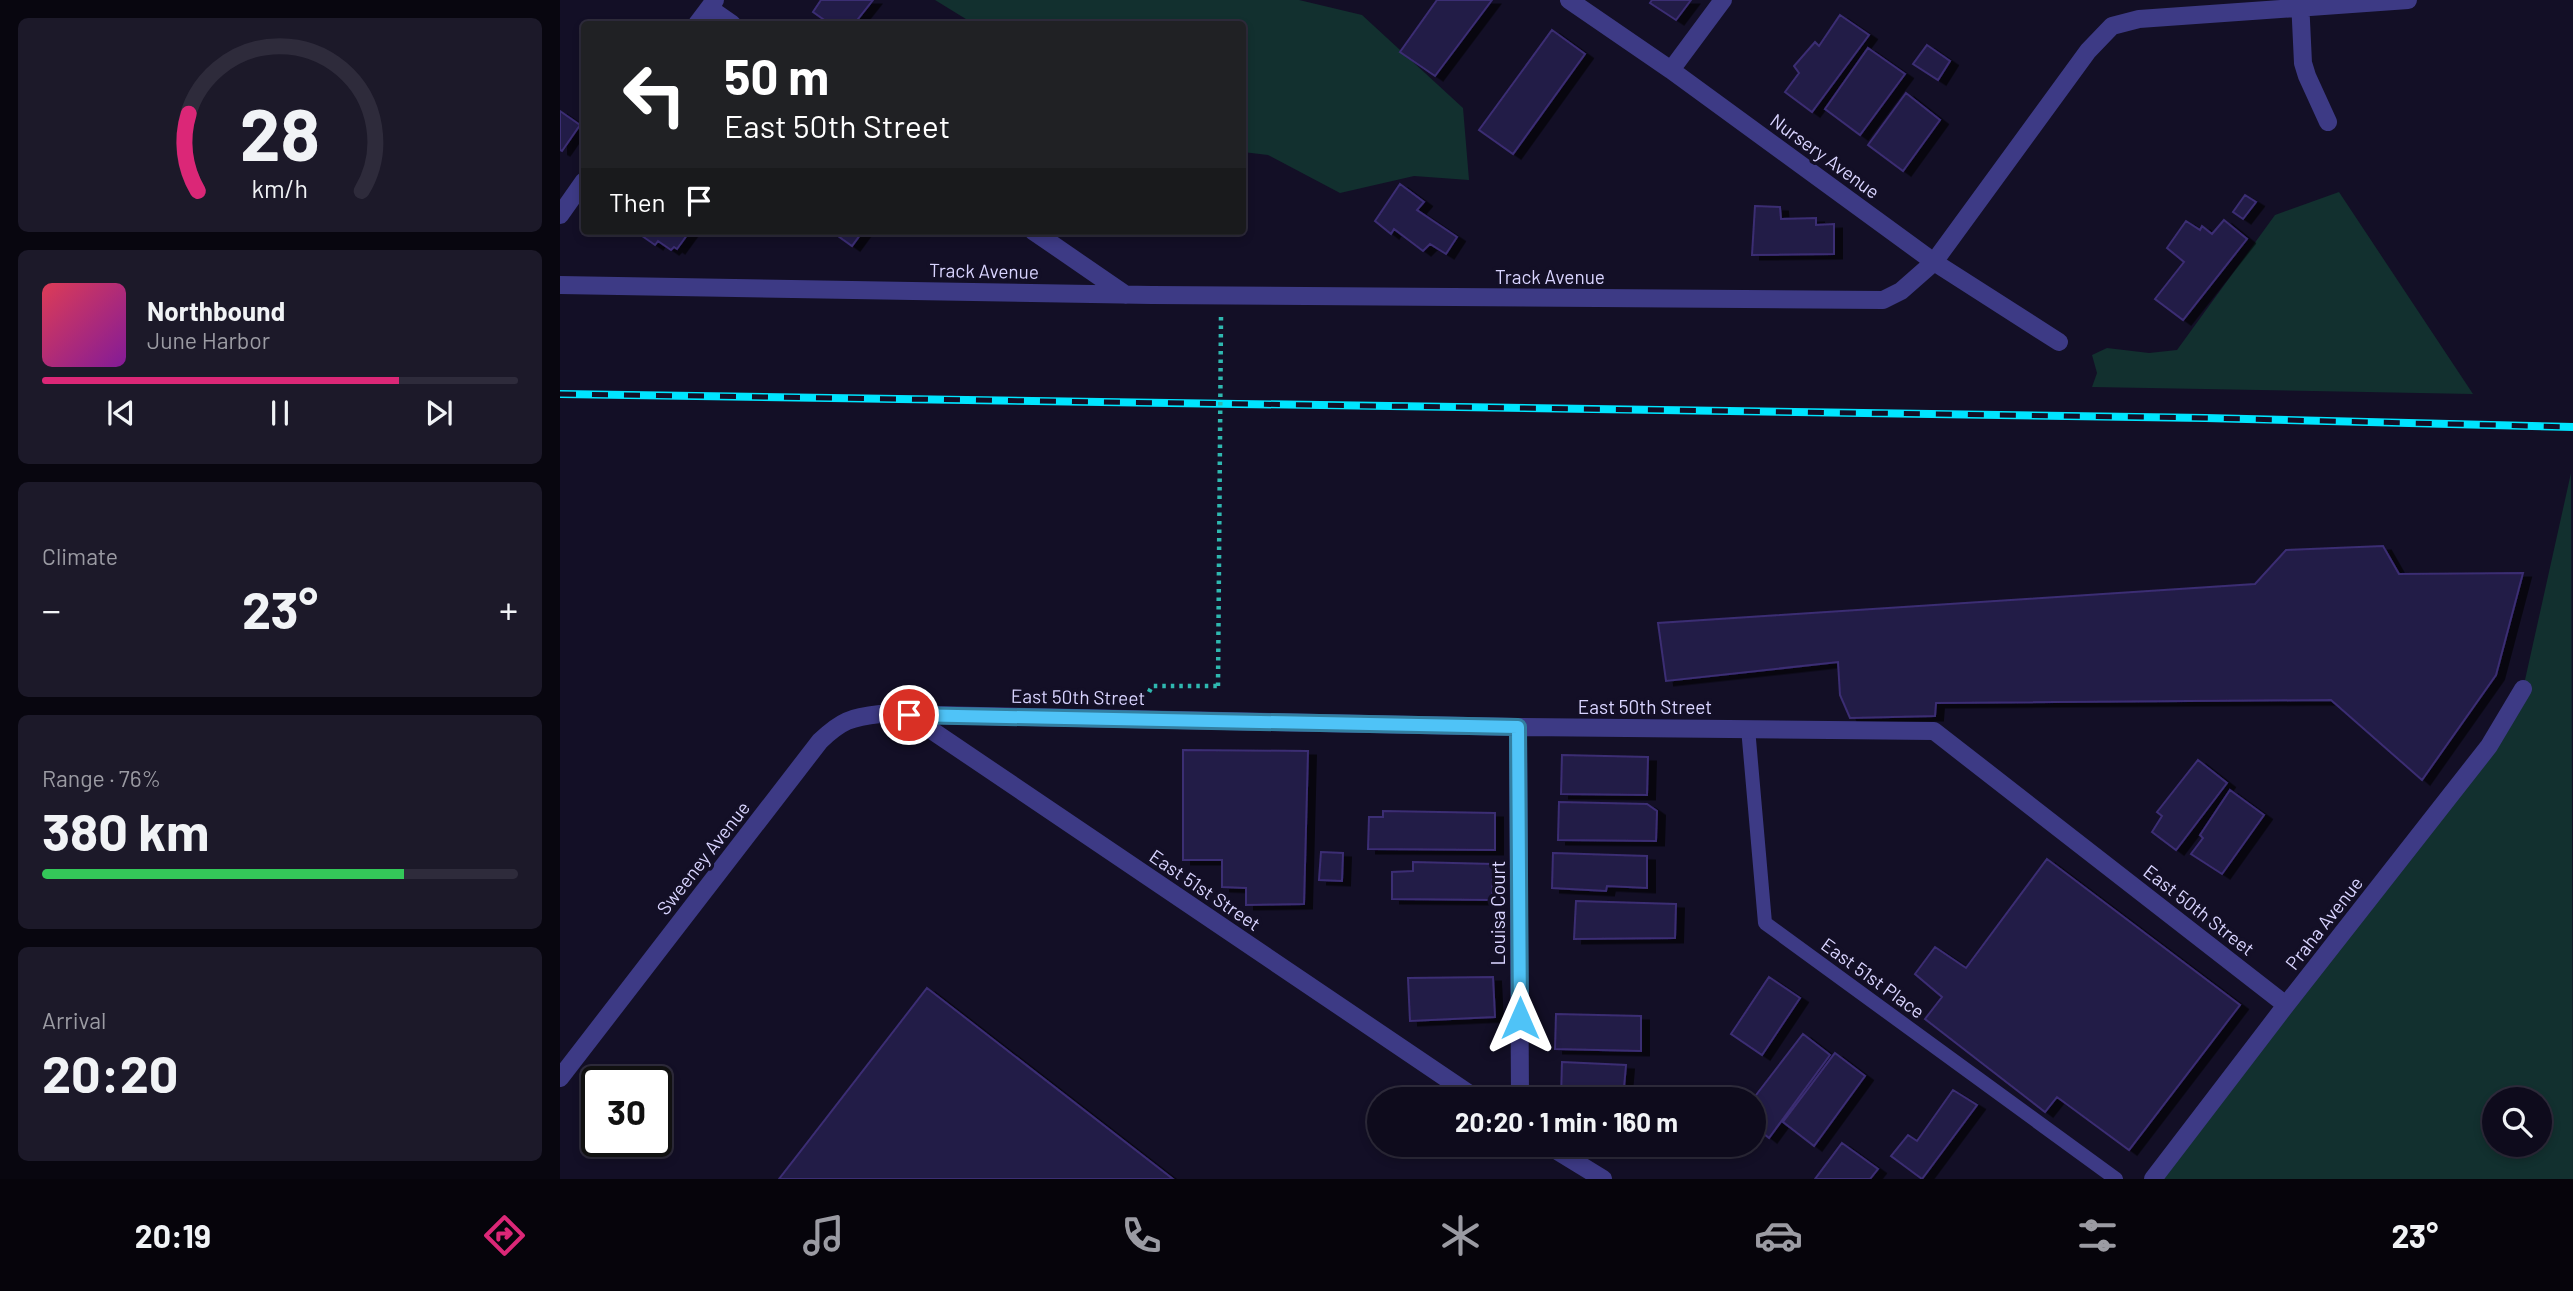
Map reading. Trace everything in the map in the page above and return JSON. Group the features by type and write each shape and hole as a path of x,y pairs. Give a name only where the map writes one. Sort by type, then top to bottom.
{"street":[{"name":"Nursery Avenue","path":"1569,0 1671,70 1934,262 2059,341"},
{"path":"1671,70 1723,0"},
{"name":"Track Avenue","path":"560,285 1125,295 1883,300 1901,292 1934,262 2088,51 2112,26 2139,19 2300,4 2408,0"},
{"path":"699,21 712,4 730,21"},
{"path":"2300,4 2303,63 2328,121"},
{"path":"560,215 581,185"},
{"path":"1039,235 1125,295"},
{"name":"Praha Avenue","path":"2153,1179 2489,746 2523,689"},
{"name":"East 50th Street","path":"909,715 1518,727 1934,731 2286,1005"},
{"name":"Sweeney Avenue","path":"560,1078 820,741 838,724 857,716 909,715"},
{"name":"East 51st Street","path":"909,715 1459,1087"},
{"name":"Louisa Court","path":"1518,727 1520,1087"},
{"path":"1567,1157 1603,1179"}],"lane":[{"name":"East 51st Place","path":"1748,728 1765,923 2116,1179"}],"path":[{"path":"1152,686 1218,686 1221,316"}],"green space":[{"path":"935,0 1299,0 1362,15 1463,108 1469,180 1414,176 1340,193 1268,155 1246,152 1246,21 969,21"},
{"path":"2339,192 2473,394 2092,387 2097,373 2092,355 2107,348 2149,353 2177,350 2275,215"},
{"path":"2571,473 2573,1179 2153,1179 2523,689"}],"building":[{"path":"821,0 873,0 856,21 826,21 813,12"},
{"path":"1437,0 1492,0 1435,76 1400,52"},
{"path":"1652,0 1691,0 1676,20 1650,3"},
{"path":"1840,15 1869,35 1812,112 1785,92 1799,73 1794,66 1815,42 1819,46"},
{"path":"1552,30 1585,54 1513,154 1479,130"},
{"path":"1927,45 1950,61 1938,80 1913,64"},
{"path":"1868,48 1905,74 1860,135 1825,109"},
{"path":"1906,93 1940,120 1903,171 1868,145"},
{"path":"560,111 580,125 562,151 560,150"},
{"path":"1400,184 1424,202 1417,210 1457,237 1446,254 1430,244 1423,251 1394,229 1391,234 1375,221"},
{"path":"2245,195 2256,202 2243,219 2233,212"},
{"path":"1755,206 1780,207 1781,219 1816,218 1816,225 1834,224 1834,254 1752,255"},
{"path":"2224,220 2247,239 2183,320 2155,299 2184,262 2167,248 2186,221 2200,230 2202,226 2212,234"},
{"path":"641,235 687,235 677,249 674,247 671,250 658,241 655,245"},
{"path":"837,235 860,235 852,246"},
{"path":"2383,546 2399,574 2523,573 2496,675 2422,780 2331,700 1936,703 1935,716 1850,718 1840,695 1838,662 1666,681 1658,623 2255,584 2286,550"},
{"path":"1183,750 1308,751 1304,904 1246,905 1246,888 1222,887 1222,860 1183,860"},
{"path":"1562,755 1648,757 1647,795 1561,794"},
{"path":"2198,760 2227,783 2176,850 2152,832 2162,816 2157,812"},
{"path":"2230,790 2264,815 2222,874 2191,854 2203,838 2200,835"},
{"path":"1559,802 1647,804 1657,811 1656,841 1558,840"},
{"path":"1383,811 1495,813 1495,850 1368,849 1369,817 1383,817"},
{"path":"1321,852 1343,853 1342,881 1319,880"},
{"path":"1553,853 1647,856 1647,888 1607,886 1606,891 1552,888"},
{"path":"2047,859 2240,1005 2129,1150 2057,1097 2045,1112 1925,1019 1942,997 1915,974 1935,947 1966,968"},
{"path":"1413,862 1493,864 1492,900 1392,899 1392,872 1413,871"},
{"path":"1576,901 1676,904 1675,938 1574,939"},
{"path":"1493,977 1495,1017 1410,1021 1408,978"},
{"path":"1769,977 1800,998 1762,1055 1731,1034"},
{"path":"927,988 1173,1179 779,1179"},
{"path":"1556,1014 1641,1016 1641,1051 1555,1049"},
{"path":"1803,1034 1830,1055 1769,1138 1766,1136 1766,1087 1762,1087"},
{"path":"1835,1053 1865,1076 1814,1146 1783,1122"},
{"path":"1562,1062 1626,1065 1624,1087 1561,1087"},
{"path":"1953,1090 1977,1105 1922,1179 1891,1156 1908,1135 1917,1141"},
{"path":"1842,1143 1878,1169 1870,1179 1815,1179"}],"railway":[{"path":"560,394 2205,418 2573,427"}],"route":[{"path":"909,715 1518,727 1520,1018"}]}
